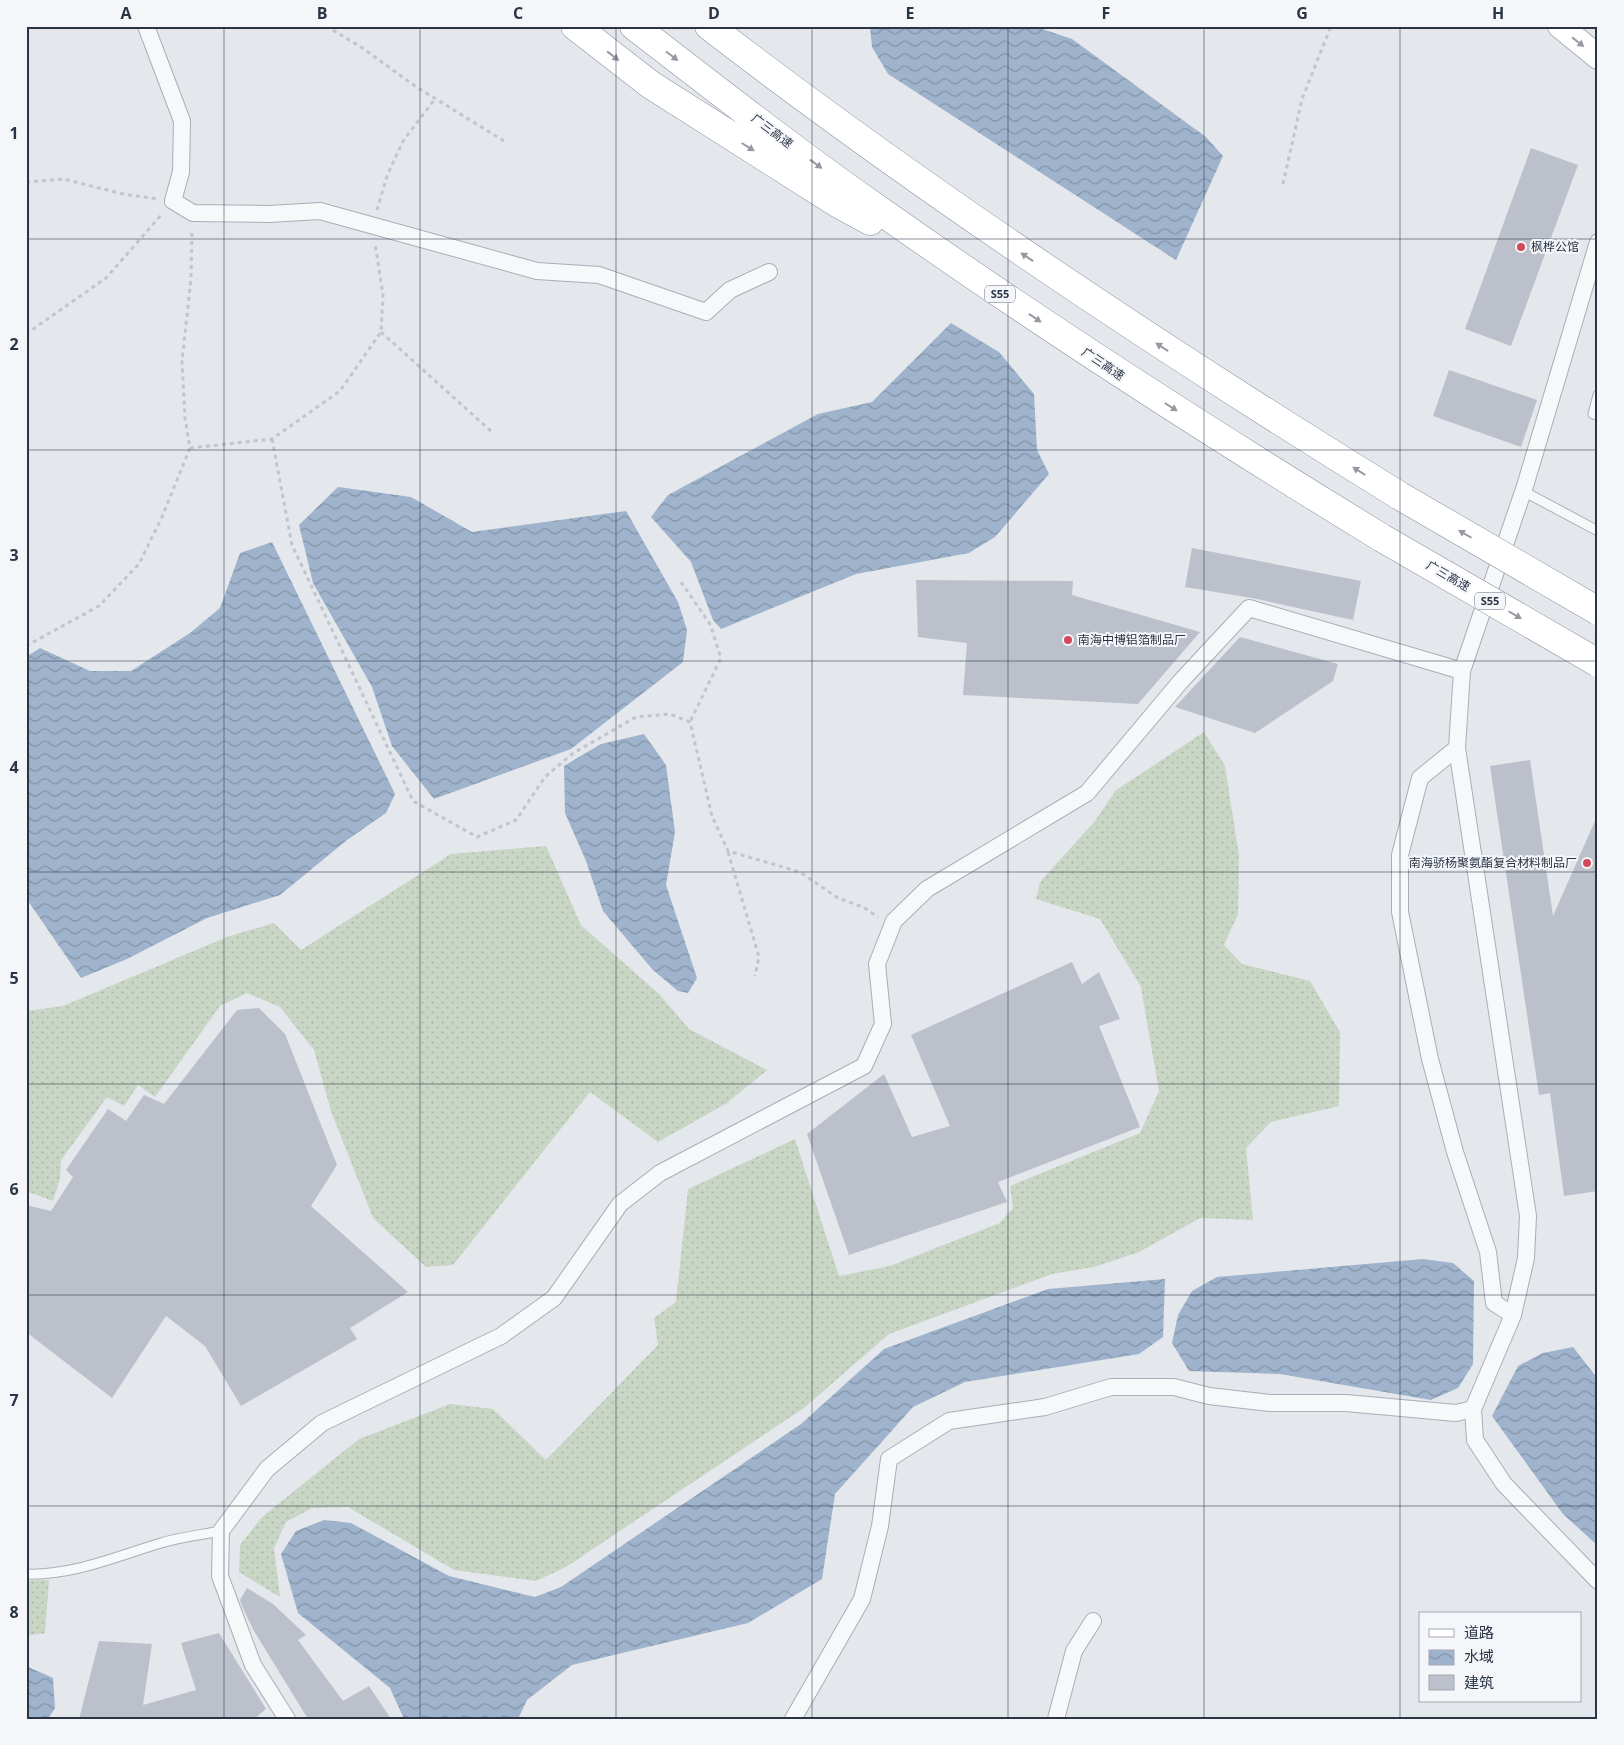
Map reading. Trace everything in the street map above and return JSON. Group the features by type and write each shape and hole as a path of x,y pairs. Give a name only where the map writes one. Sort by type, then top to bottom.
{"highway":[{"path":"575,26 650,86 837,203 977,278"},
{"name":"广三高速","path":"634,26 872,205 1130,382 1382,538 1598,663"},
{"path":"709,26 897,166 1145,336 1400,496 1598,611"},
{"path":"739,26 897,166"}],"main road":[{"path":"1560,26 1598,57"}],"street":[{"path":"146,26 182,121 181,172 173,201 193,213 269,214 320,211 537,270 598,275 706,312 730,290 769,272"},
{"path":"1597,245 1523,491 1462,671 1457,748 1528,1216 1526,1258 1513,1315 1473,1409 1475,1440 1504,1484 1598,1581"},
{"path":"286,1719 253,1665 220,1576 221,1531 267,1469 322,1423 501,1336 554,1298 620,1204 660,1174 864,1066 883,1024 877,964 894,921 927,889 1087,793 1181,681 1248,608 1462,671"},
{"path":"1457,748 1420,778 1400,855 1400,912 1430,1059 1460,1170 1488,1252 1494,1303 1513,1315"},
{"path":"793,1719 862,1599 880,1526 889,1459 949,1421 1044,1407 1112,1387 1174,1387 1209,1396 1270,1403 1346,1403 1456,1413 1473,1409"},
{"path":"1056,1719 1074,1651 1094,1621"}],"lane":[{"path":"1598,395 1593,414 1598,415"},
{"path":"1523,491 1598,531"},
{"path":"26,1574 40,1574 100,1563 163,1543 221,1531"}],"path":[{"path":"326,26 361,47 435,99 504,142"},
{"path":"1283,184 1302,99 1331,26"},
{"path":"190,448 272,439 340,391 381,332 383,294 372,226 387,176 404,141 435,99"},
{"path":"26,182 64,180 124,194 173,201"},
{"path":"26,334 106,278 173,201"},
{"path":"26,646 99,606 139,564 162,516 190,448 185,418 182,361 191,279 193,213"},
{"path":"381,332 492,432"},
{"path":"272,439 292,546 413,801 477,837 516,820 545,776 572,754 636,717 670,714 690,722"},
{"path":"681,582 710,624 721,658 690,722 712,816 728,851 759,956 755,976"},
{"path":"728,851 800,872 838,898 863,907 892,927"}],"green space":[{"path":"1204,732 1225,766 1239,856 1238,914 1224,945 1242,964 1310,981 1340,1032 1339,1106 1271,1122 1246,1148 1253,1220 1200,1218 1139,1252 1094,1267 1052,1274 889,1334 804,1408 566,1567 536,1581 454,1570 348,1507 312,1508 286,1522 274,1548 280,1597 239,1572 240,1545 262,1517 359,1439 450,1404 493,1409 546,1460 658,1345 654,1318 676,1302 688,1189 795,1139 839,1276 890,1266 1000,1223 1013,1208 1010,1186 1140,1133 1159,1091 1141,987 1100,919 1036,899 1040,882 1095,821 1115,791"},
{"path":"546,846 581,925 659,994 689,1029 767,1070 727,1103 658,1142 590,1092 453,1265 426,1267 373,1218 331,1111 314,1050 280,1007 247,993 220,1006 155,1097 138,1085 124,1106 107,1097 61,1160 60,1179 53,1201 26,1191 26,1011 63,1006 227,937 274,923 301,950 451,854"},
{"path":"49,1580 45,1633 26,1636 26,1581"}],"water":[{"path":"870,26 1033,26 1072,39 1206,137 1223,156 1176,260 888,74 872,47"},
{"path":"951,323 999,352 1034,394 1037,450 1049,474 995,537 969,553 856,574 721,629 713,620 691,562 651,517 668,495 818,414 872,402"},
{"path":"338,487 411,497 472,532 626,511 678,602 687,630 683,662 571,749 434,799 392,746 372,687 313,583 299,525"},
{"path":"272,542 395,794 386,813 347,840 280,895 207,918 127,959 81,978 26,898 26,657 40,648 90,671 131,671 190,633 220,608 240,553"},
{"path":"644,734 666,765 675,832 666,885 697,978 688,993 678,991 653,970 603,911 586,861 565,813 564,766 601,744"},
{"path":"1423,1259 1453,1263 1474,1281 1473,1364 1458,1388 1431,1400 1280,1374 1189,1371 1172,1343 1178,1315 1192,1291 1217,1277"},
{"path":"1165,1279 1163,1337 1139,1354 965,1382 913,1407 835,1494 822,1579 748,1623 572,1665 527,1700 518,1719 404,1719 390,1688 298,1613 281,1554 296,1531 324,1520 351,1523 449,1576 535,1597 561,1587 801,1424 884,1349 1048,1289"},
{"path":"1573,1347 1598,1379 1598,1546 1563,1514 1492,1416 1518,1366 1543,1353"},
{"path":"26,1666 53,1678 55,1708 48,1719 26,1719"}],"building":[{"name":"枫桦公馆","path":"1531,148 1578,165 1511,346 1465,329"},
{"path":"1449,370 1537,400 1521,447 1433,416"},
{"path":"1192,548 1361,581 1353,620 1252,598 1185,587"},
{"name":"南海中博铝箔制品厂","path":"916,580 1073,581 1072,595 1200,632 1138,704 963,695 967,643 918,637"},
{"path":"1240,637 1338,664 1333,681 1255,733 1175,707"},
{"path":"1530,760 1553,916 1598,814 1598,1191 1564,1196 1550,1093 1539,1095 1490,766"},
{"path":"1072,962 1082,984 1099,972 1120,1019 1099,1026 1140,1127 998,1182 1007,1202 849,1255 807,1134 884,1074 912,1137 950,1126 911,1035"},
{"path":"259,1008 285,1034 337,1165 311,1206 408,1292 350,1328 357,1339 241,1406 205,1346 166,1316 112,1398 26,1332 26,1205 51,1211 73,1177 66,1170 108,1109 126,1121 144,1095 164,1104 237,1010"},
{"path":"247,1588 273,1604 306,1635 298,1640 343,1701 369,1686 391,1719 308,1719 254,1631 242,1606 240,1600"},
{"path":"219,1633 266,1709 254,1719 79,1719 99,1641 152,1644 143,1705 196,1690 181,1643"}],"place":[{"name":"枫桦公馆","path":"1521,247"},
{"name":"南海中博铝箔制品厂","path":"1068,640"},
{"name":"南海骄杨聚氨酯复合材料制品厂","path":"1587,863"}]}
